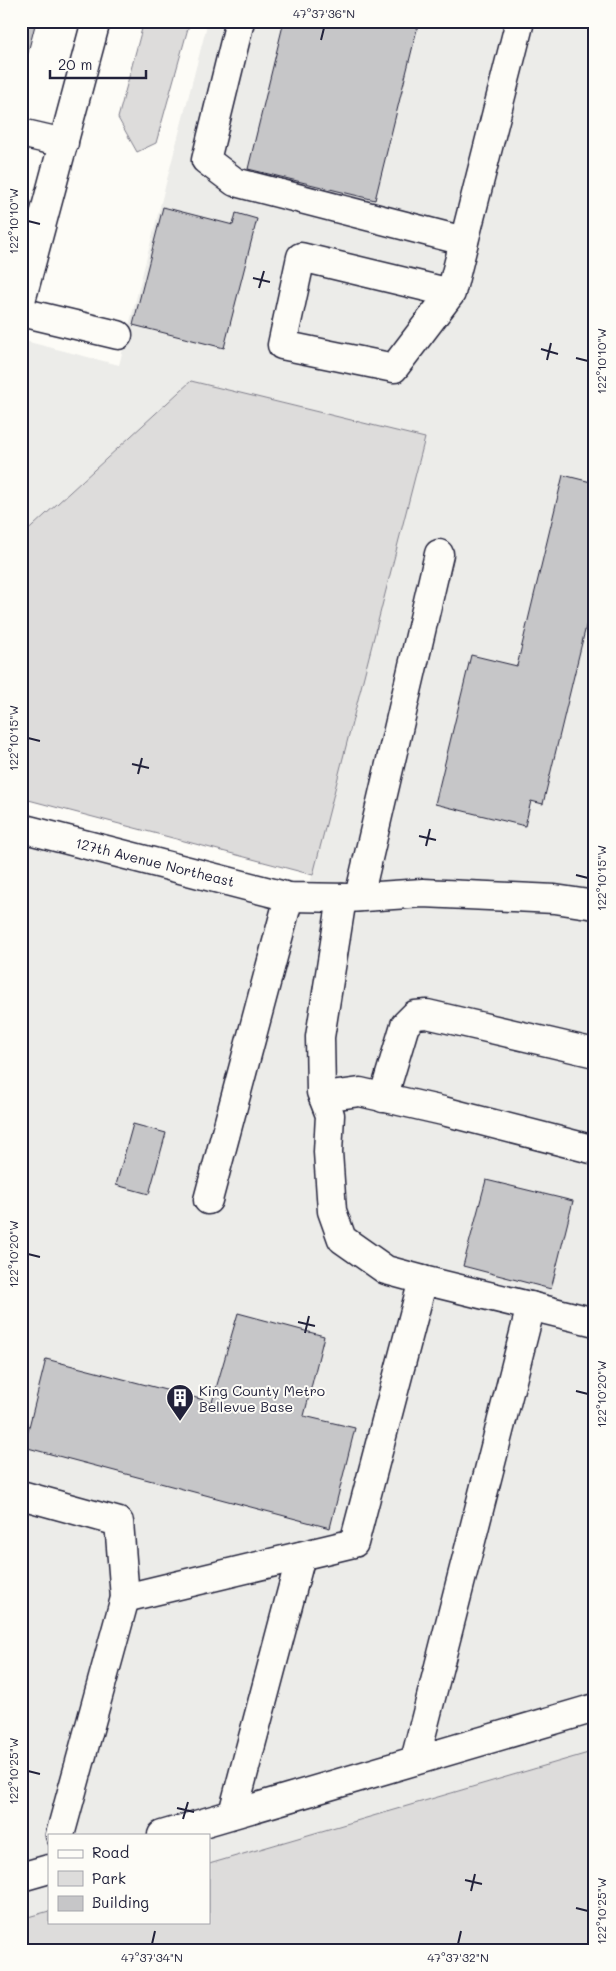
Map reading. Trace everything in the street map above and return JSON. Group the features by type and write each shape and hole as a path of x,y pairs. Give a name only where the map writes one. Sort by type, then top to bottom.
{"street":[{"path":"21,301 96,21"},
{"path":"240,21 206,160 236,182 464,241"},
{"path":"452,294 301,257 282,345 394,368 452,294 520,21"},
{"path":"21,133 64,143"},
{"path":"21,312 118,335"},
{"path":"439,554 351,897 320,1037 321,1092 330,1116 328,1152 332,1211 342,1239 386,1270 595,1322"},
{"name":"127th Avenue Northeast","path":"21,828 290,897 351,897 423,893 554,899 595,905"},
{"path":"208,1200 290,897"},
{"path":"383,1098 405,1025 415,1015 428,1014 595,1053"},
{"path":"323,1097 360,1092 595,1150"},
{"path":"124,1598 354,1543 423,1280"},
{"path":"415,1760 531,1306"},
{"path":"21,1495 119,1522 124,1598 60,1834"},
{"path":"233,1813 300,1556"},
{"path":"165,1834 595,1708"},
{"path":"21,1876 48,1869"}],"shaded area":[{"path":"208,21 595,21 595,1751 210,1864 210,1834 48,1834 48,1911 21,1919 21,837 304,907 425,438 191,381 21,537 21,340 119,365"}],"green space":[{"path":"144,21 190,21 156,143 137,152 118,118"},
{"path":"191,381 425,438 313,875 21,798 21,537"},
{"path":"595,1751 595,1950 21,1950 21,1919 48,1911 48,1924 210,1924 210,1864"}],"building":[{"path":"21,21 36,21 21,80"},
{"path":"284,21 419,21 375,200 248,169"},
{"path":"163,207 233,225 236,213 257,219 224,348 133,325"},
{"path":"563,475 595,483 595,589 543,804 531,801 525,826 435,804 471,655 517,666"},
{"path":"133,1124 166,1133 149,1194 116,1185"},
{"path":"486,1180 573,1201 551,1289 463,1266"},
{"name":"King County Metro Bellevue Base","path":"238,1313 324,1336 304,1416 355,1428 330,1528 24,1447 46,1359 212,1402"}],"place":[{"name":"King County Metro Bellevue Base","path":"180,1422"}]}
